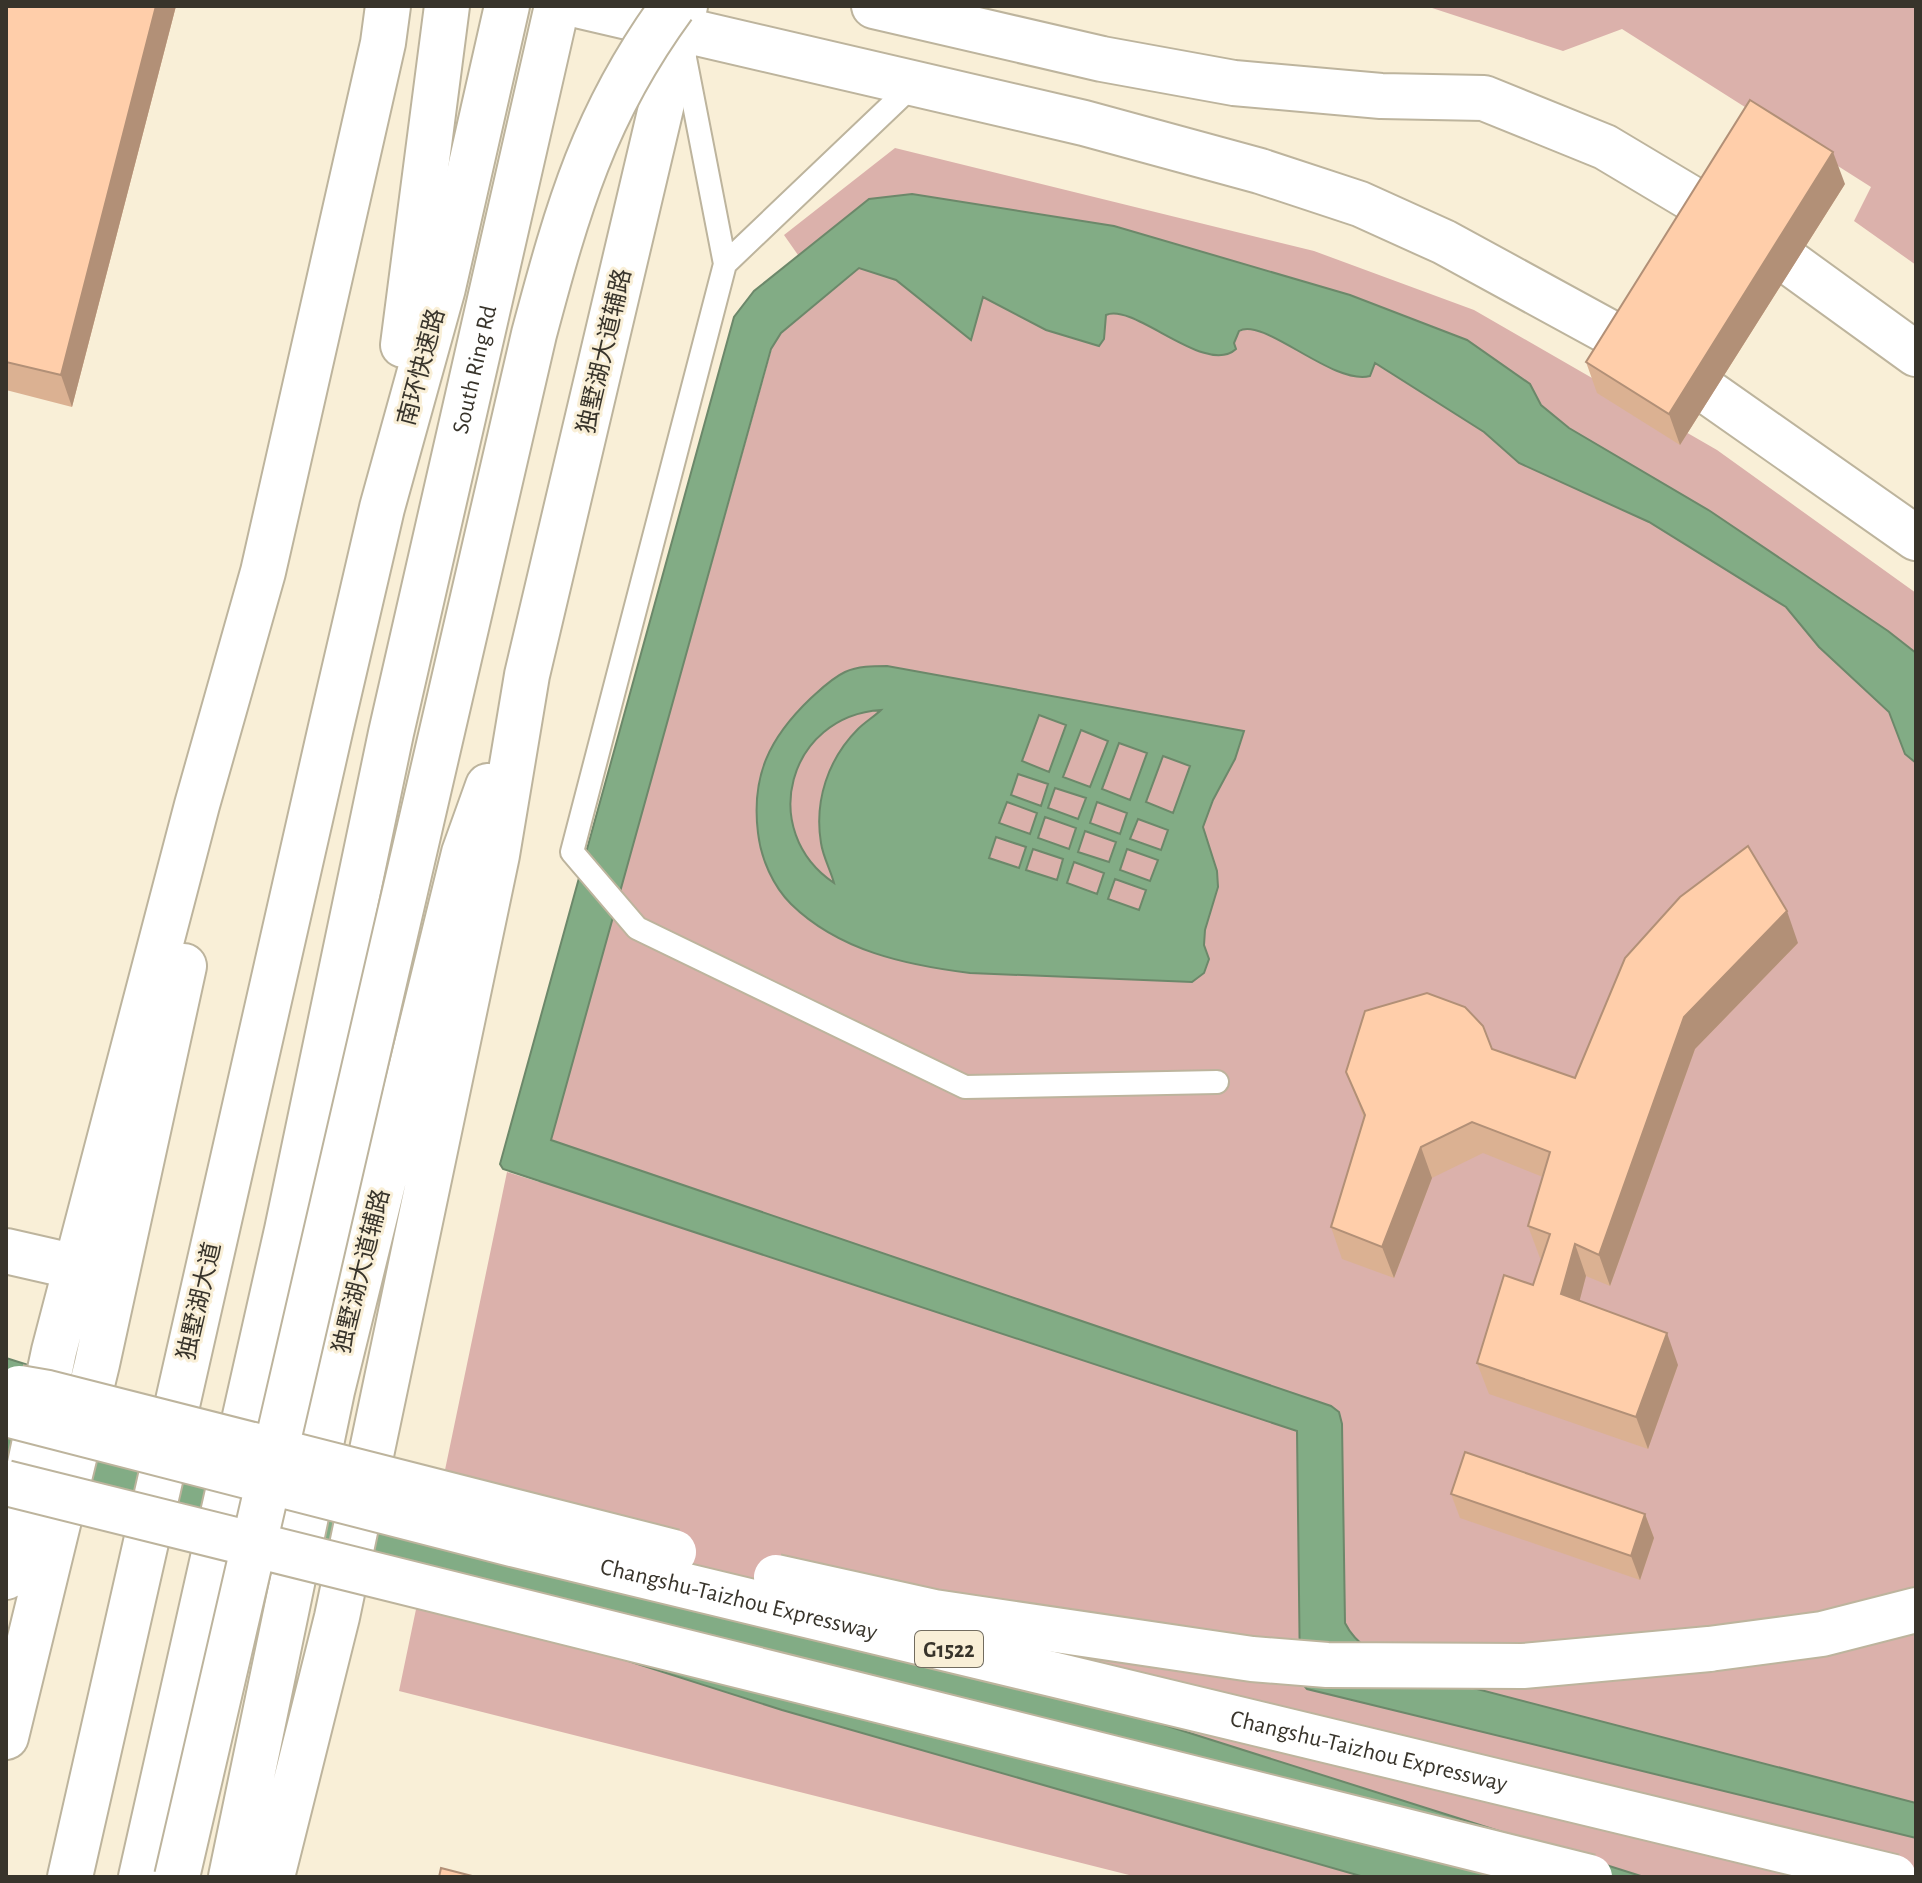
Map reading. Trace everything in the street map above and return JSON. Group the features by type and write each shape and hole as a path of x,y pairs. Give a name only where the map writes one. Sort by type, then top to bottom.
{"main road":[{"path":"6,1577 30,1500 97,1364 221,792 263,572 383,43 388,6"},
{"name":"南环快速路","path":"331,727 382,508 443,288 507,6"},
{"name":"South Ring Rd","path":"141,1877 287,1230 391,733 557,6"},
{"path":"581,6 679,13 915,83 1084,123 1260,171 1360,204 1444,242 1671,366 1916,538"},
{"path":"874,6 1102,59 1234,83 1381,96 1484,98 1618,154 1749,233 1916,354"},
{"path":"382,508 447,11"},
{"path":"177,1877 534,334 567,214 593,142 631,68 679,13"},
{"name":"独墅湖大道辅路","path":"272,1877 339,1607 497,855 527,675 679,13"},
{"path":"6,1737 30,1500 54,1351 197,805 263,572"},
{"name":"独墅湖大道辅路","path":"231,1877 332,1391 464,853 527,675"},
{"name":"独墅湖大道","path":"70,1877 331,727"},
{"path":"6,1251 76,1267"},
{"path":"6,1386 48,1393 751,1572 934,1612 1252,1659 1327,1665 1523,1666 1570,1663 1822,1634 1916,1610"},
{"name":"Changshu-Taizhou Expressway","path":"6,1414 547,1552 1894,1877"},
{"path":"30,1500 1590,1877"}],"lane":[{"path":"679,13 725,264 572,852 637,928 965,1087 1217,1082"},
{"path":"725,264 915,83"}],"shaded area":[{"path":"1426,6 1916,6 1916,265 1854,221 1871,187 1622,29 1563,51"},
{"path":"895,148 1314,251 1474,310 1717,450 1916,593 1916,1877 1137,1877 399,1691 507,1172 539,1182 798,255 784,235"},
{"path":"912,194 1114,226 1350,295 1467,340 1530,384 1541,405 1569,428 1710,511 1916,653 1916,763 1905,754 1889,712 1819,647 1786,607 1649,522 1519,463 1484,432 1375,363 1370,376 1355,376 1337,371 1281,341 1250,329 1239,331 1234,343 1236,349 1223,355 1207,354 1118,314 1106,315 1104,339 1099,346 1046,330 983,297 971,340 896,280 859,268 781,333 771,349 551,1140 1331,1406 1339,1412 1342,1424 1345,1623 1370,1651 1404,1670 1916,1803 1916,1838 1307,1689 1300,1675 1297,1431 503,1169 500,1164 734,317 754,291 869,199"},
{"path":"887,666 1244,731 1235,759 1213,800 1203,827 1217,871 1218,887 1205,930 1204,945 1209,959 1204,973 1192,982 946,970 898,960 852,944 810,920 791,904 773,880 760,843 757,793 766,759 796,713 840,674 866,667","holes":["881,710 861,726 839,754 831,767 822,796 819,827 822,848 834,883 810,861 796,835 791,807 794,779 805,754 824,732 849,717","1039,715 1066,725 1049,772 1022,761","1081,730 1108,741 1090,787 1063,777","1119,743 1147,753 1130,800 1102,789","1163,756 1190,766 1173,813 1146,802","1018,774 1048,784 1041,806 1011,795","1055,788 1086,798 1078,819 1048,808","1007,802 1037,813 1030,834 999,823","1097,802 1127,813 1120,834 1090,823","1045,817 1076,828 1069,849 1038,838","1138,819 1168,830 1161,850 1130,839","1085,831 1116,842 1109,862 1078,852","996,837 1026,847 1019,868 989,858","1033,849 1063,859 1057,880 1026,870","1127,849 1158,860 1150,881 1120,870","1074,862 1104,873 1097,894 1067,883","1115,879 1146,890 1139,910 1108,899"]},
{"path":"6,1358 1644,1877 1364,1877 782,1710 6,1463"}],"building":[{"path":"6,6 156,6 61,375 6,362"},
{"path":"1750,100 1833,152 1669,414 1586,362"},
{"path":"1748,846 1787,911 1684,1017 1599,1255 1575,1244 1561,1294 1667,1333 1636,1417 1477,1363 1504,1275 1533,1285 1550,1234 1528,1226 1550,1152 1472,1122 1421,1147 1382,1247 1331,1227 1365,1115 1346,1072 1365,1011 1427,993 1465,1007 1483,1026 1492,1049 1575,1078 1625,958 1680,897"},
{"path":"1465,1452 1645,1514 1631,1556 1451,1494"},
{"path":"441,1868 476,1877 439,1877"}]}
